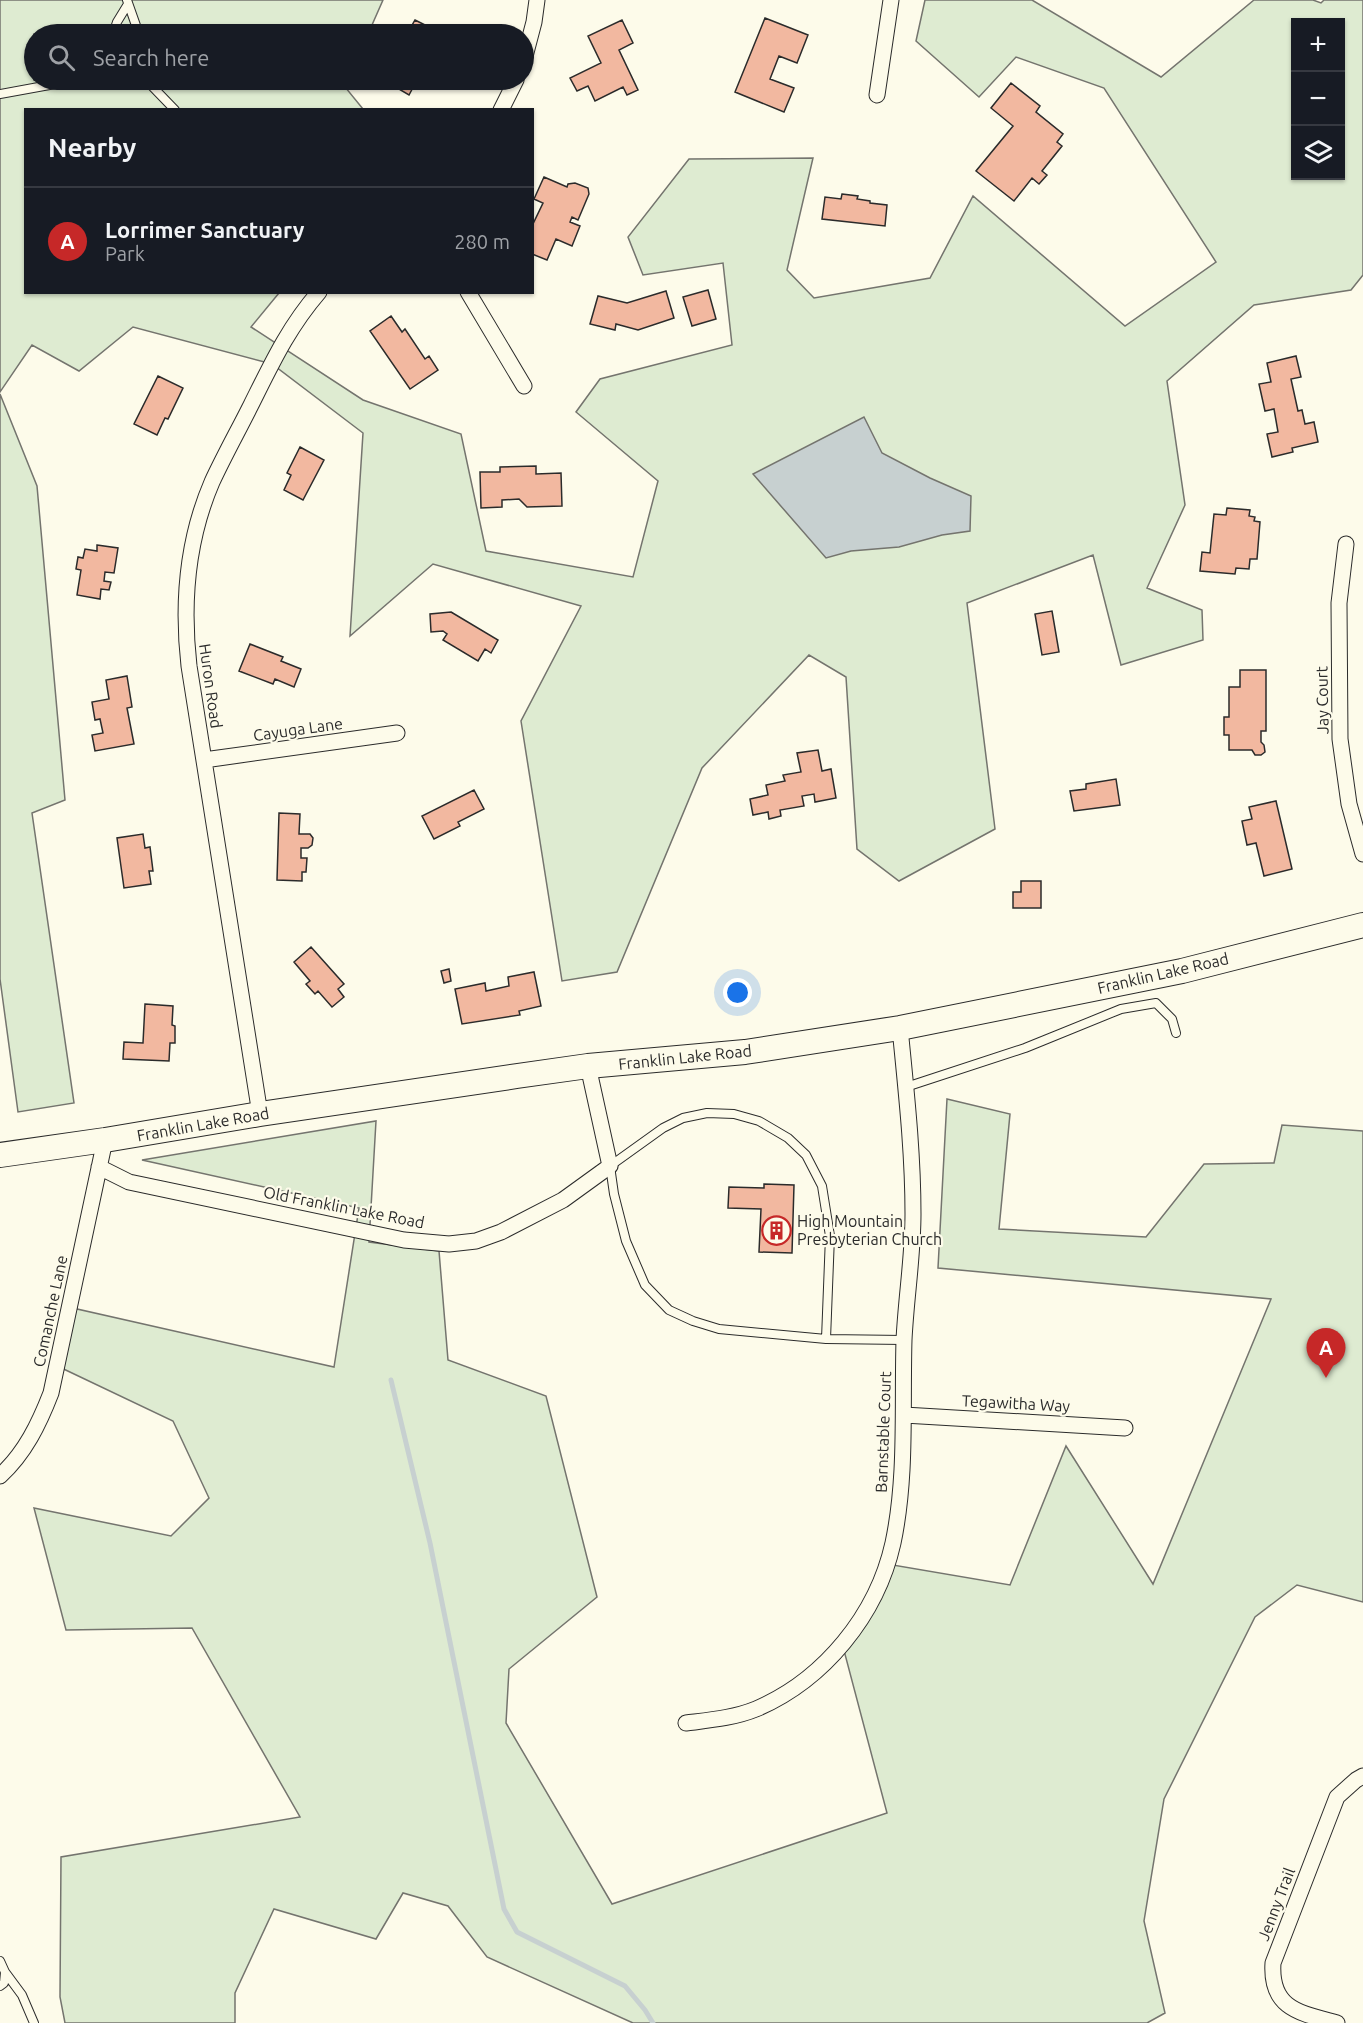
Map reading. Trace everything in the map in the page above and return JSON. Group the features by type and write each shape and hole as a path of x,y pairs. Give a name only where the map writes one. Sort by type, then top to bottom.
{"main road":[{"name":"Franklin Lake Road","path":"0,1155 105,1140 260,1113 588,1066 745,1052 900,1028 1182,970 1363,925"}],"street":[{"path":"533,24 537,0"},
{"path":"877,95 891,0"},
{"path":"502,108 511,90"},
{"name":"Huron Road","path":"260,1113 189,666 186,602 189,561 198,522 212,483 284,339 317,294"},
{"path":"469,294 524,386"},
{"name":"Jay Court","path":"1346,544 1339,603 1340,739 1349,804 1363,854"},
{"name":"Cayuga Lane","path":"204,760 397,733"},
{"name":"Barnstable Court","path":"686,1723 720,1720 756,1709 786,1693 813,1674 855,1628 884,1572 898,1511 904,1415 904,1340 913,1216 912,1141 900,1028"},
{"path":"588,1066 610,1166"},
{"name":"Comanche Lane","path":"0,1476 27,1445 41,1420 51,1393 105,1140"},
{"name":"Old Franklin Lake Road","path":"99,1167 129,1182 404,1240 449,1244 476,1241 501,1232 563,1200 610,1166"},
{"name":"Tegawitha Way","path":"904,1415 1125,1428"},
{"name":"Jenny Trail","path":"1337,2023 1296,2012 1286,2004 1277,1993 1272,1977 1273,1962 1337,1797 1363,1776"}],"lane":[{"path":"116,24 128,2"},
{"path":"128,2 136,24"},
{"path":"0,94 27,90"},
{"path":"156,90 173,108"},
{"path":"906,1087 1025,1048 1121,1009 1156,1004 1172,1019 1176,1033"},
{"path":"826,1339 830,1236 822,1186 806,1155 788,1138 759,1121 734,1114 707,1113 683,1118 663,1128 610,1166 614,1194 626,1241 645,1285 669,1310 719,1329 826,1339 904,1340"},
{"path":"0,1961 4,1972 22,1995 34,2023"},
{"path":"0,1986 4,1983 4,1972"}],"green space":[{"path":"0,0 383,0 372,24 24,24 24,90 347,90 362,108 24,108 24,294 278,294 251,327 363,400 461,434 486,551 633,577 658,481 576,412 600,379 732,345 723,263 643,275 628,237 689,159 813,158 787,270 814,298 930,278 973,196 1125,326 1216,262 1104,88 1016,57 979,97 916,41 925,0 1032,0 1161,77 1254,0 1313,0 1321,3 1324,0 1363,0 1363,275 1351,290 1254,305 1167,381 1185,505 1147,588 1202,610 1203,640 1121,665 1093,555 967,603 995,829 899,881 857,849 846,677 809,655 702,768 617,972 562,981 521,721 581,606 433,564 350,636 363,433 272,364 133,327 79,371 32,345 0,392"},
{"path":"0,394 37,486 65,800 32,813 74,1103 18,1112 0,979"},
{"path":"947,1099 1010,1114 999,1229 1146,1237 1204,1164 1274,1163 1282,1125 1363,1131 1363,1602 1297,1585 1255,1617 1164,1799 1144,1921 1165,2013 1147,2023 633,2023 487,1957 448,1906 403,1893 376,1939 274,1909 235,1993 235,2023 65,2023 60,1997 61,1857 300,1817 192,1628 66,1630 34,1508 171,1536 209,1498 173,1421 51,1363 68,1307 334,1367 359,1208 142,1160 376,1121 369,1242 439,1251 448,1360 546,1396 597,1597 509,1669 506,1723 612,1904 887,1813 842,1643 893,1565 1010,1585 1066,1446 1153,1584 1271,1299 938,1268"}],"shaded area":[{"path":"864,417 882,453 971,496 970,531 942,535 899,547 851,551 826,558 753,474"}],"building":[{"path":"765,18 808,35 797,63 779,56 770,79 794,88 784,112 735,92"},
{"path":"622,20 633,43 619,50 638,90 627,95 623,87 595,101 588,86 577,91 570,78 601,63 588,36"},
{"path":"1011,83 1040,106 1036,112 1063,134 1057,142 1062,146 1042,171 1047,175 1039,184 1032,178 1014,201 976,171 1013,126 991,108"},
{"path":"400,90 412,90 409,95"},
{"path":"544,177 567,187 568,184 575,183 588,188 589,194 578,220 572,217 570,222 580,226 572,246 556,239 547,260 534,255 534,222 543,203 534,199"},
{"path":"842,194 858,196 857,199 870,201 870,203 887,205 885,226 822,219 825,197 841,199"},
{"path":"708,290 716,319 692,326 683,297"},
{"path":"666,291 674,318 638,330 616,324 615,330 590,324 598,296 627,303"},
{"path":"391,316 402,332 405,329 425,359 429,356 438,370 410,389 370,331"},
{"path":"1296,356 1301,377 1291,379 1298,411 1302,410 1305,424 1314,422 1318,442 1292,448 1293,452 1272,457 1267,434 1278,432 1274,409 1265,411 1259,384 1271,382 1267,363"},
{"path":"158,376 183,388 168,419 165,418 157,435 134,424"},
{"path":"300,447 324,460 303,500 284,490 291,475 287,473"},
{"path":"536,466 536,474 561,473 562,506 527,507 519,499 502,500 502,507 481,508 480,472 500,472 500,467"},
{"path":"1227,508 1250,510 1249,516 1255,517 1254,521 1260,522 1257,559 1250,559 1249,569 1236,568 1235,574 1200,571 1202,552 1210,553 1214,514 1226,515"},
{"path":"97,545 118,548 114,573 105,572 104,581 111,582 109,590 101,589 100,599 77,595 81,570 76,569 78,557 83,558 85,549 97,551"},
{"path":"1052,611 1059,652 1042,655 1035,614"},
{"path":"451,612 498,640 491,653 485,649 478,661 443,640 447,634 443,631 431,632 430,614"},
{"path":"250,644 283,657 281,661 301,669 294,687 275,679 273,684 239,671"},
{"path":"1240,670 1266,670 1266,731 1261,731 1261,742 1265,752 1261,755 1255,755 1252,750 1229,750 1229,735 1224,735 1224,717 1229,717 1229,687 1240,687"},
{"path":"127,676 132,707 127,708 134,744 95,751 92,735 103,733 100,719 95,720 92,702 109,699 106,680"},
{"path":"818,750 822,771 831,769 836,798 815,802 814,794 802,796 804,806 780,810 781,816 769,819 768,812 753,815 750,799 768,795 766,785 785,781 783,775 801,772 797,753"},
{"path":"1116,779 1120,805 1074,811 1070,791 1086,789 1086,784"},
{"path":"474,790 484,809 458,822 460,826 434,839 422,816"},
{"path":"1276,801 1292,869 1264,876 1256,843 1247,845 1242,821 1252,819 1249,807"},
{"path":"279,813 300,814 299,834 310,834 313,838 312,845 308,848 301,848 301,858 307,858 306,872 302,872 302,881 277,880"},
{"path":"143,834 145,848 150,847 153,871 149,871 151,884 124,888 117,838"},
{"path":"1021,881 1041,881 1041,908 1013,908 1013,892 1021,892"},
{"path":"311,947 344,984 338,989 344,997 332,1007 318,991 315,994 306,984 310,981 294,962"},
{"path":"449,969 451,981 444,983 441,971"},
{"path":"534,972 541,1006 519,1011 520,1015 462,1024 455,989 485,983 486,991 509,986 508,977"},
{"path":"145,1004 173,1006 172,1025 175,1026 175,1043 170,1043 169,1061 123,1059 124,1042 143,1043"},
{"name":"High Mountain Presbyterian Church","path":"764,1184 794,1185 792,1253 759,1252 761,1209 728,1208 729,1187 764,1188"}],"waterway":[{"path":"391,1380 430,1543 504,1909 517,1932 625,1986 653,2023"}],"place":[{"name":"High Mountain Presbyterian Church","path":"776,1230"},
{"name":"Lorrimer Sanctuary","path":"1326,1378"}]}
